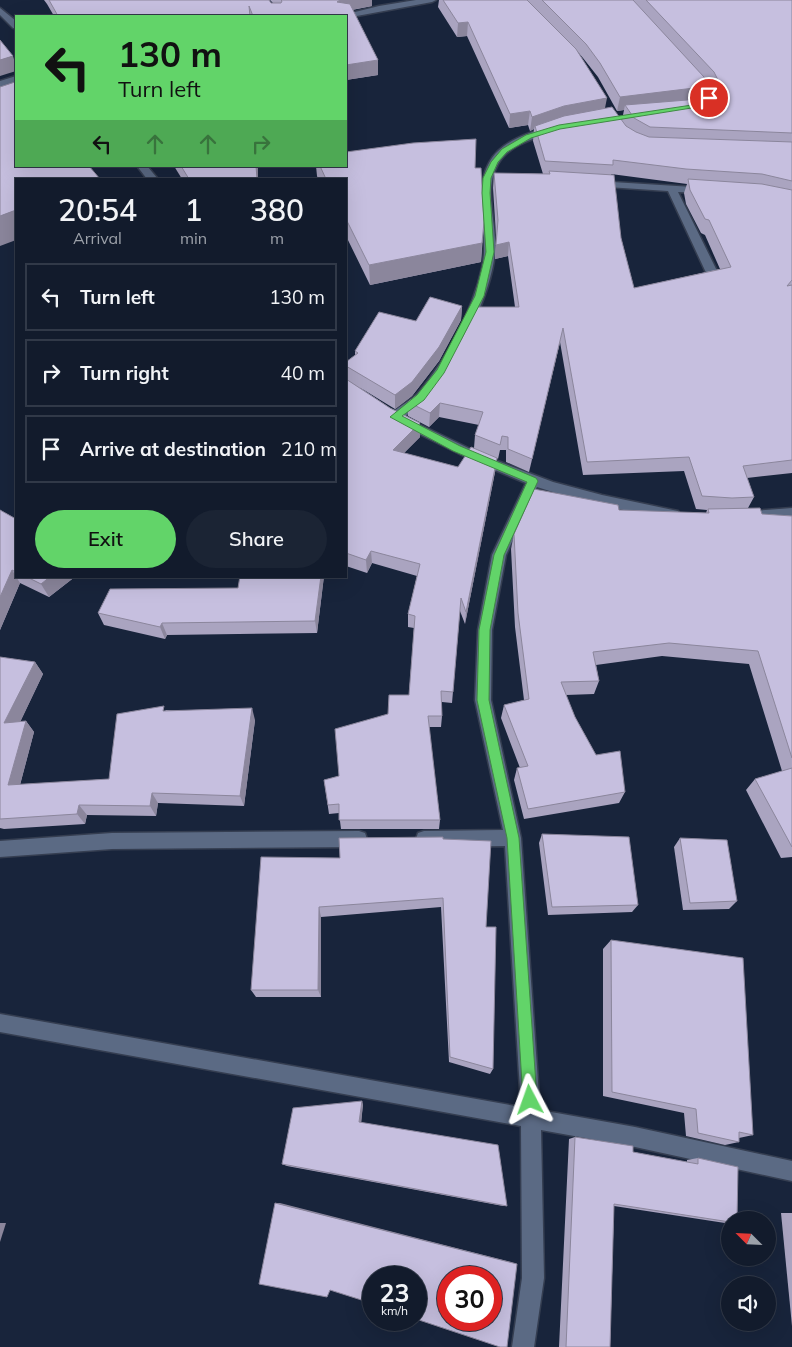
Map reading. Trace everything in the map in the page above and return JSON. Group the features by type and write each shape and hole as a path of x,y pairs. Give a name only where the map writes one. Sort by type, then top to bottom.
{"street":[{"path":"372,0 379,8"},
{"path":"347,15 432,0"},
{"path":"0,10 15,25"},
{"path":"681,63 706,89 709,98 701,104 685,108"},
{"path":"0,84 15,79"},
{"path":"568,125 529,137 504,151 495,162 492,178 486,193 490,252 480,296 441,371 420,397 391,414 457,448 533,481 614,503 682,515"},
{"path":"143,167 152,178"},
{"path":"583,183 719,191"},
{"path":"672,189 715,279"},
{"path":"524,1347 533,1278 531,1119 513,838 483,700 485,630 499,555 533,481"},
{"path":"745,516 792,513"},
{"path":"406,839 513,838"},
{"path":"0,849 112,841 376,839"},
{"path":"0,1022 635,1137 792,1171"}],"building":[{"path":"49,0 269,0 271,3 281,3 281,0 340,0 337,2 350,4 378,60 347,65 347,15 253,15 249,6 250,15 57,15"},
{"path":"443,0 527,0 576,49 607,98 564,106 532,117 530,111 510,114 468,22 458,23"},
{"path":"542,0 633,0 704,77 706,82 694,88 620,97 600,63 586,44"},
{"path":"646,0 792,0 792,133 650,127 634,118 625,105 687,100 711,92 720,84 714,72"},
{"path":"0,40 13,56 0,60"},
{"path":"15,82 15,167 90,167 99,178 15,178 15,210 0,216 0,87"},
{"path":"612,107 626,126 649,137 792,142 792,181 762,174 686,169 613,160 613,165 545,161 535,126 564,116"},
{"path":"476,139 475,168 481,168 484,222 482,243 369,265 347,221 347,178 326,178 320,167 347,167 347,152 413,143"},
{"path":"182,167 256,167 257,178 188,178"},
{"path":"549,171 614,175 621,238 634,288 731,267 709,220 705,219 690,190 688,179 762,184 792,190 792,280 787,286 792,285 792,460 743,466 754,497 702,496 689,457 587,462 563,328 532,459 508,449 508,437 502,436 500,445 475,435 483,412 440,403 430,413 408,402 424,390 439,374 462,338 477,307 519,307 509,242 496,245 498,220 494,173 550,174"},
{"path":"430,297 462,306 439,347 412,382 395,395 347,367 347,361 358,353 355,351 379,312 416,321"},
{"path":"347,380 390,408 420,423 393,450 458,467 471,447 497,458 466,612 461,598 453,692 441,691 442,716 428,716 440,820 339,820 339,804 328,805 324,780 339,776 335,729 388,714 389,695 409,695 415,616 408,614 420,564 371,551 366,560 347,553"},
{"path":"534,489 618,505 619,510 709,513 708,509 760,508 762,514 792,516 792,758 758,651 669,643 593,652 599,681 561,682 575,717 596,755 620,751 625,792 528,809 517,768 528,766 504,705 529,699 518,613 514,534"},
{"path":"0,510 15,518 15,572 12,570 0,597"},
{"path":"29,578 48,578 41,584"},
{"path":"240,578 321,578 315,621 162,623 160,627 98,613 110,589 238,588"},
{"path":"0,657 35,662 4,723 26,721 8,785 109,779 117,714 164,706 163,711 252,708 240,796 152,793 150,806 79,805 77,814 0,819"},
{"path":"792,768 792,847 755,779"},
{"path":"542,834 629,837 638,905 552,907"},
{"path":"443,837 443,839 491,841 486,927 496,927 493,1069 450,1057 443,898 319,907 318,990 251,990 261,857 340,858 339,838"},
{"path":"680,838 727,840 737,901 690,903"},
{"path":"611,940 743,958 753,1135 739,1132 739,1142 698,1133 696,1109 612,1092"},
{"path":"362,1101 359,1122 498,1145 507,1206 282,1164 293,1108"},
{"path":"575,1137 633,1146 633,1152 698,1164 698,1158 738,1167 737,1211 721,1211 721,1221 614,1204 610,1347 566,1347"},
{"path":"275,1203 517,1264 507,1347 500,1347 452,1331 502,1331 502,1266 437,1266 437,1326 427,1323 427,1266 362,1266 362,1300 330,1290 327,1297 259,1284"}],"route":[{"path":"530,1100 513,838 483,700 485,630 499,555 533,481 457,448 395,417 420,397 441,371 480,296 490,252 486,193 487,178 495,162 504,151 529,137 559,127 613,117 692,107 706,102 709,98"}]}
